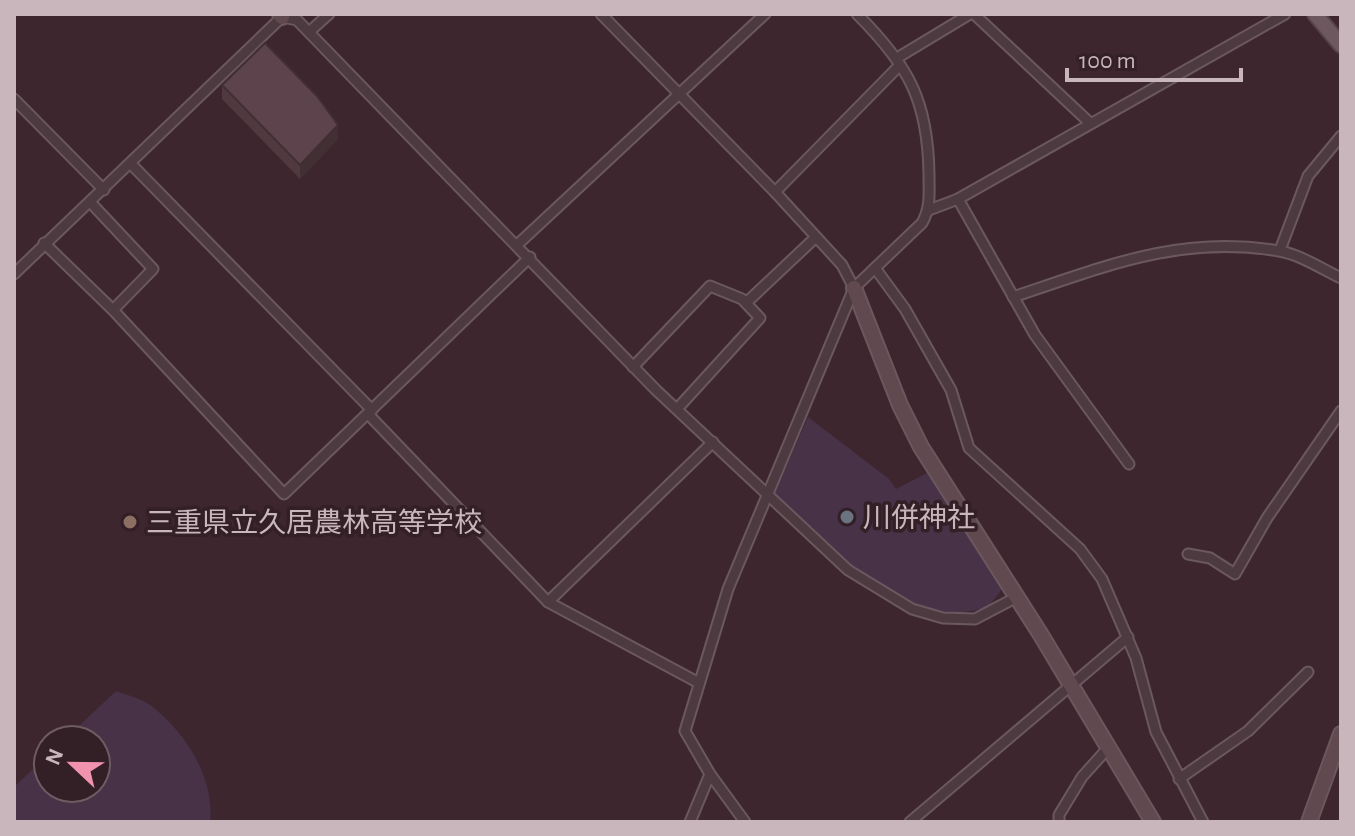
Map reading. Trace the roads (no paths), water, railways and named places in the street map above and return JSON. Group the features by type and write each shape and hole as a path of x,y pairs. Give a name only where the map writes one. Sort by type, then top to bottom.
{"main road":[{"path":"1315,14 1341,45"}],"street":[{"path":"309,32 329,14"},
{"path":"601,14 842,265 912,431 1071,684 1153,822"},
{"path":"517,245 765,14"},
{"path":"745,822 710,774 685,731 699,683 728,589 854,288 922,223 929,210 928,136 922,105 899,61 857,14"},
{"path":"775,192 899,61 972,14 1090,123"},
{"path":"929,210 958,199 1285,14"},
{"path":"14,274 44,243 91,203 281,15 297,20 530,257 633,367 768,499 848,570 912,609 943,618 975,619 1017,597"},
{"path":"14,99 104,190"},
{"path":"1280,250 1308,176 1341,136"},
{"path":"131,164 548,602 699,683"},
{"path":"958,199 1035,335 1129,464"},
{"path":"91,203 153,269 113,310"},
{"path":"746,303 816,237"},
{"path":"44,243 113,310 284,494 530,257"},
{"path":"1013,297 1167,248 1206,245 1280,250 1341,278"},
{"path":"875,268 905,309 951,390 969,448 1089,559 1102,579 1128,637 1156,732 1203,822"},
{"path":"633,367 710,286 746,303 760,318 677,409"},
{"path":"1188,554 1210,558 1235,574 1267,518 1341,411"},
{"path":"548,602 713,442"},
{"path":"910,822 1128,637"},
{"path":"1179,779 1248,731 1308,672"},
{"path":"1309,822 1341,734"},
{"path":"1059,822 1059,815 1082,777 1108,748"},
{"path":"690,822 710,774"}],"place":[{"name":"川併神社","path":"847,517"},
{"name":"三重県立久居農林高等学校","path":"130,522"}]}
